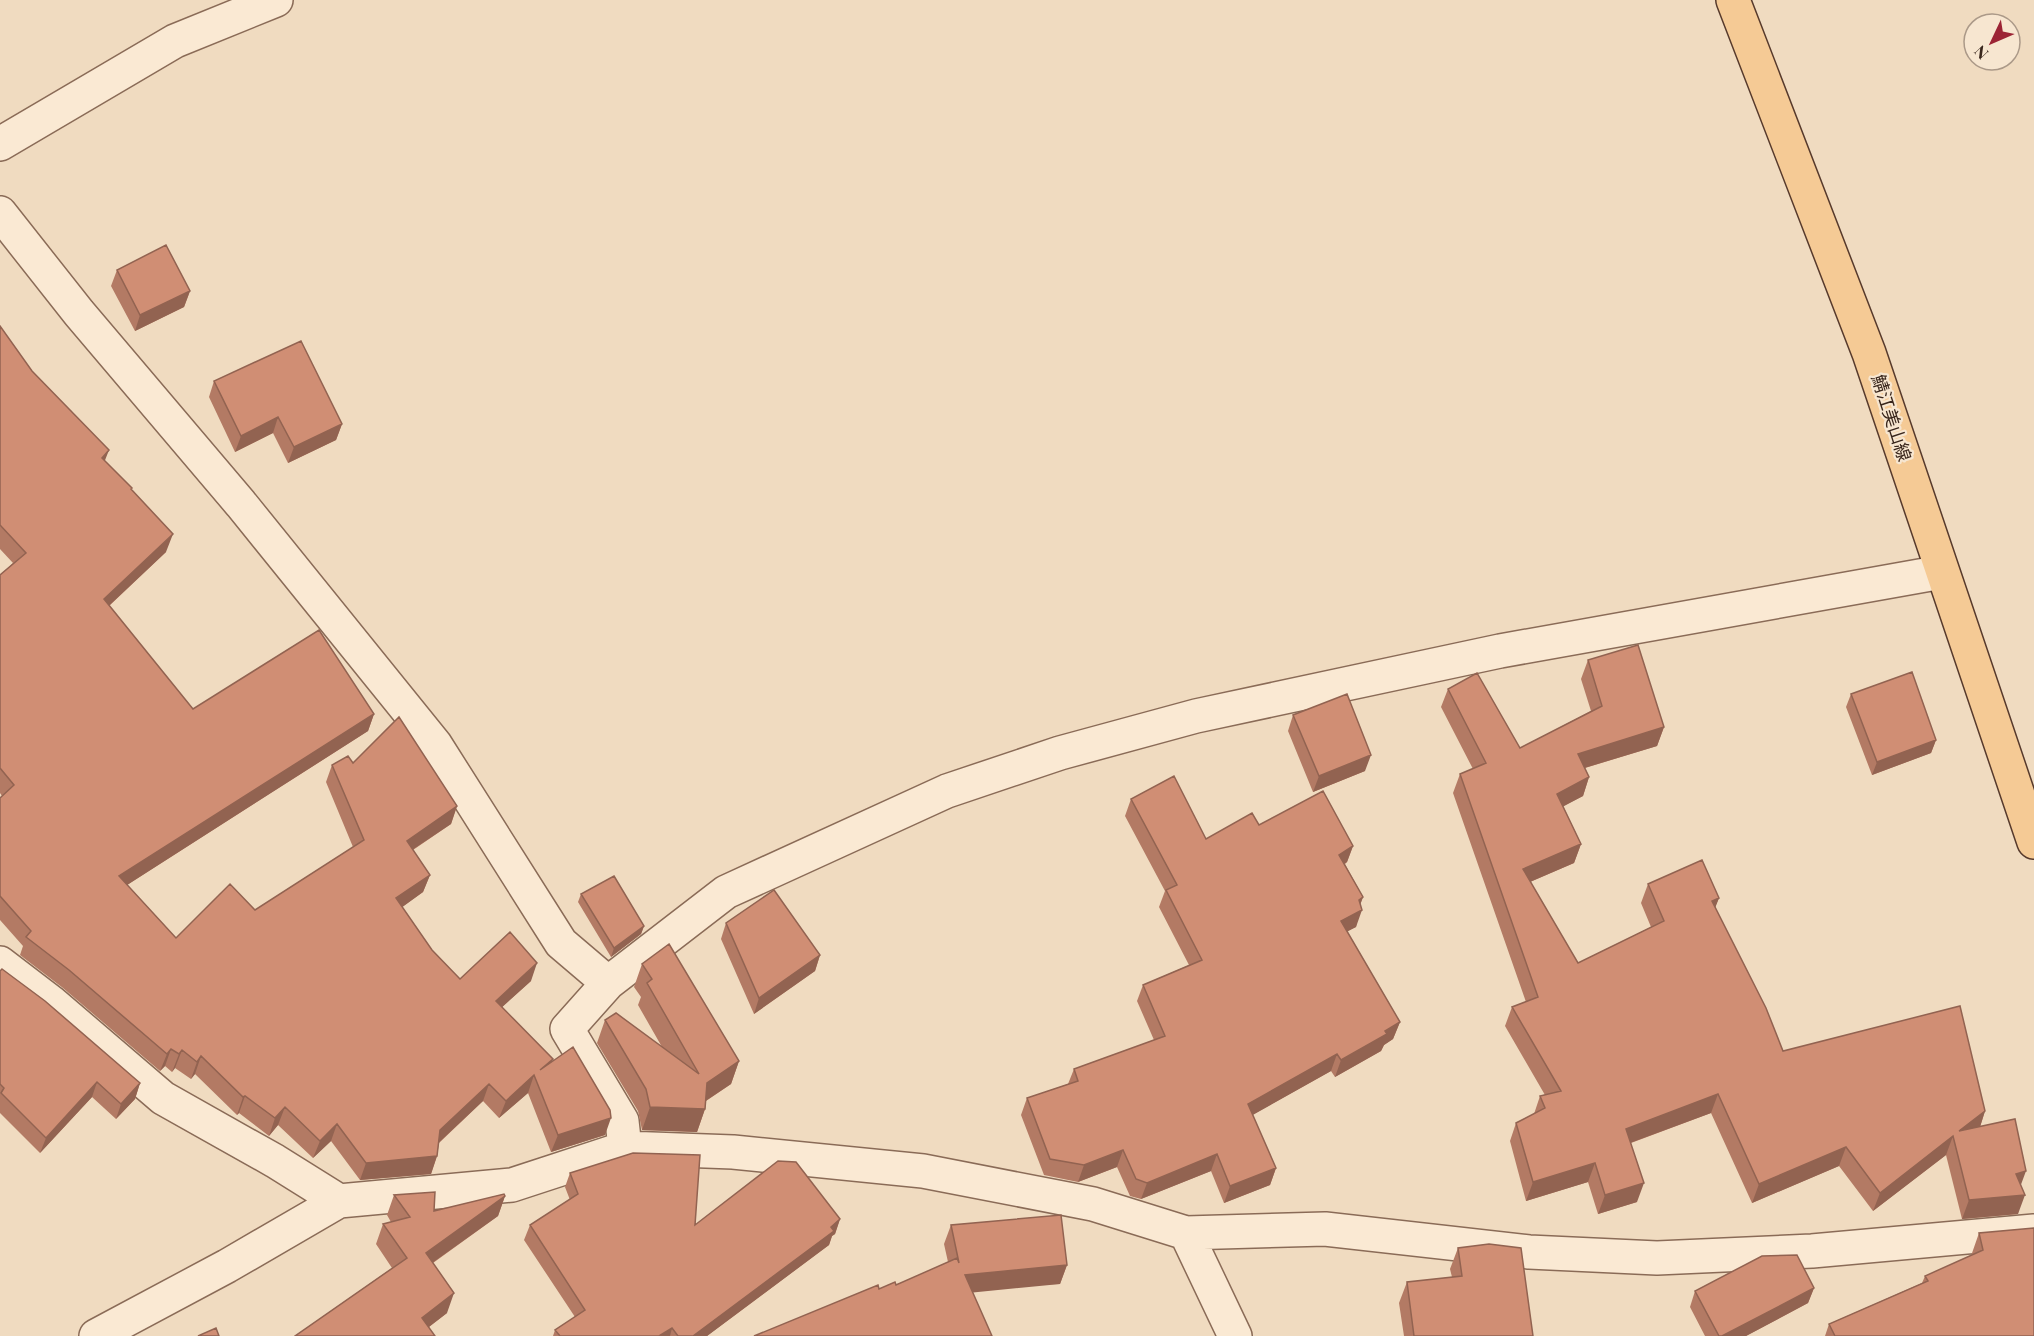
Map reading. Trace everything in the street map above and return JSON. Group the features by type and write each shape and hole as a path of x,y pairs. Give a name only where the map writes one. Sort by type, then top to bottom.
{"main road":[{"name":"鯖江美山線","path":"1733,0 1869,353 1942,572 2028,805 2034,842"}],"street":[{"path":"0,144 175,41 276,0"},
{"path":"0,213 79,314 241,504 435,744 561,943 608,983"},
{"path":"625,1148 622,1121 567,1029 608,983 726,892 947,791 1060,753 1196,716 1500,651 1942,572"},
{"path":"0,963 51,1002 163,1098 275,1161 339,1201"},
{"path":"96,1336 227,1266 339,1201 512,1185 625,1148 733,1152 922,1171 1093,1204 1186,1233 1325,1229 1528,1252 1657,1258 1812,1251 2034,1231"},
{"path":"1186,1233 1235,1336"}],"building":[{"path":"166,245 190,291 140,315 117,270"},
{"path":"0,326 32,371 109,450 102,458 173,534 104,599 193,709 319,630 374,714 119,876 176,938 230,884 255,910 364,840 332,765 348,756 353,763 399,717 457,806 407,841 430,875 396,898 432,950 460,979 510,932 537,963 496,1001 553,1059 540,1070 573,1047 610,1110 611,1118 558,1135 534,1075 506,1101 489,1084 440,1130 437,1156 366,1163 337,1124 320,1141 285,1107 275,1118 245,1096 243,1097 201,1056 197,1062 182,1050 179,1054 171,1049 167,1054 69,970 26,937 31,931 0,896 0,798 14,785 0,768 0,575 26,553 0,525"},
{"path":"301,341 342,424 294,447 278,417 241,436 214,381"},
{"path":"1638,645 1664,727 1578,754 1589,777 1557,794 1581,844 1523,869 1578,963 1664,921 1648,884 1702,860 1719,898 1712,901 1766,1008 1783,1051 1960,1006 1985,1111 1959,1131 2015,1119 2026,1171 2016,1174 2025,1195 1969,1200 1953,1136 1880,1193 1846,1147 1759,1184 1718,1094 1626,1129 1644,1183 1605,1195 1595,1163 1533,1182 1516,1123 1545,1108 1540,1096 1561,1091 1512,1007 1538,997 1460,774 1486,763 1448,689 1477,673 1520,748 1602,706 1588,660"},
{"path":"1912,672 1936,740 1877,762 1851,694"},
{"path":"1347,694 1371,755 1319,776 1293,715"},
{"path":"1174,776 1206,839 1252,813 1259,825 1323,791 1353,846 1339,855 1363,897 1359,900 1362,910 1341,921 1400,1022 1385,1031 1387,1034 1341,1060 1337,1054 1248,1104 1276,1168 1230,1186 1217,1154 1147,1183 1136,1179 1123,1150 1084,1165 1050,1159 1027,1098 1078,1081 1074,1069 1165,1036 1143,985 1202,960 1166,890 1177,885 1131,799"},
{"path":"614,876 644,926 614,948 581,894"},
{"path":"774,890 820,955 759,998 726,923"},
{"path":"669,944 739,1061 707,1083 705,1109 650,1107 646,1089 605,1020 616,1013 699,1074 647,983 652,979 642,964"},
{"path":"2,969 45,1001 140,1083 121,1104 97,1082 46,1138 1,1093 4,1088 0,1084 0,971"},
{"path":"633,1153 700,1155 695,1225 778,1161 796,1162 840,1219 831,1227 834,1231 693,1336 678,1336 672,1328 659,1336 560,1336 555,1330 585,1310 530,1225 578,1194 570,1173"},
{"path":"435,1192 434,1211 504,1194 505,1196 426,1253 454,1293 422,1318 435,1336 295,1336 407,1258 383,1224 410,1217 394,1195"},
{"path":"1061,1215 1067,1265 965,1275 992,1336 754,1336 878,1285 879,1289 895,1282 896,1285 957,1258 959,1263 951,1225"},
{"path":"2034,1228 2034,1336 1835,1336 1829,1324 1928,1281 1925,1276 1983,1250 1979,1233"},
{"path":"1489,1244 1521,1248 1533,1336 1414,1336 1407,1282 1462,1276 1458,1248"},
{"path":"1797,1255 1814,1288 1719,1336 1695,1291 1762,1256"},
{"path":"216,1328 219,1336 198,1336"}]}
